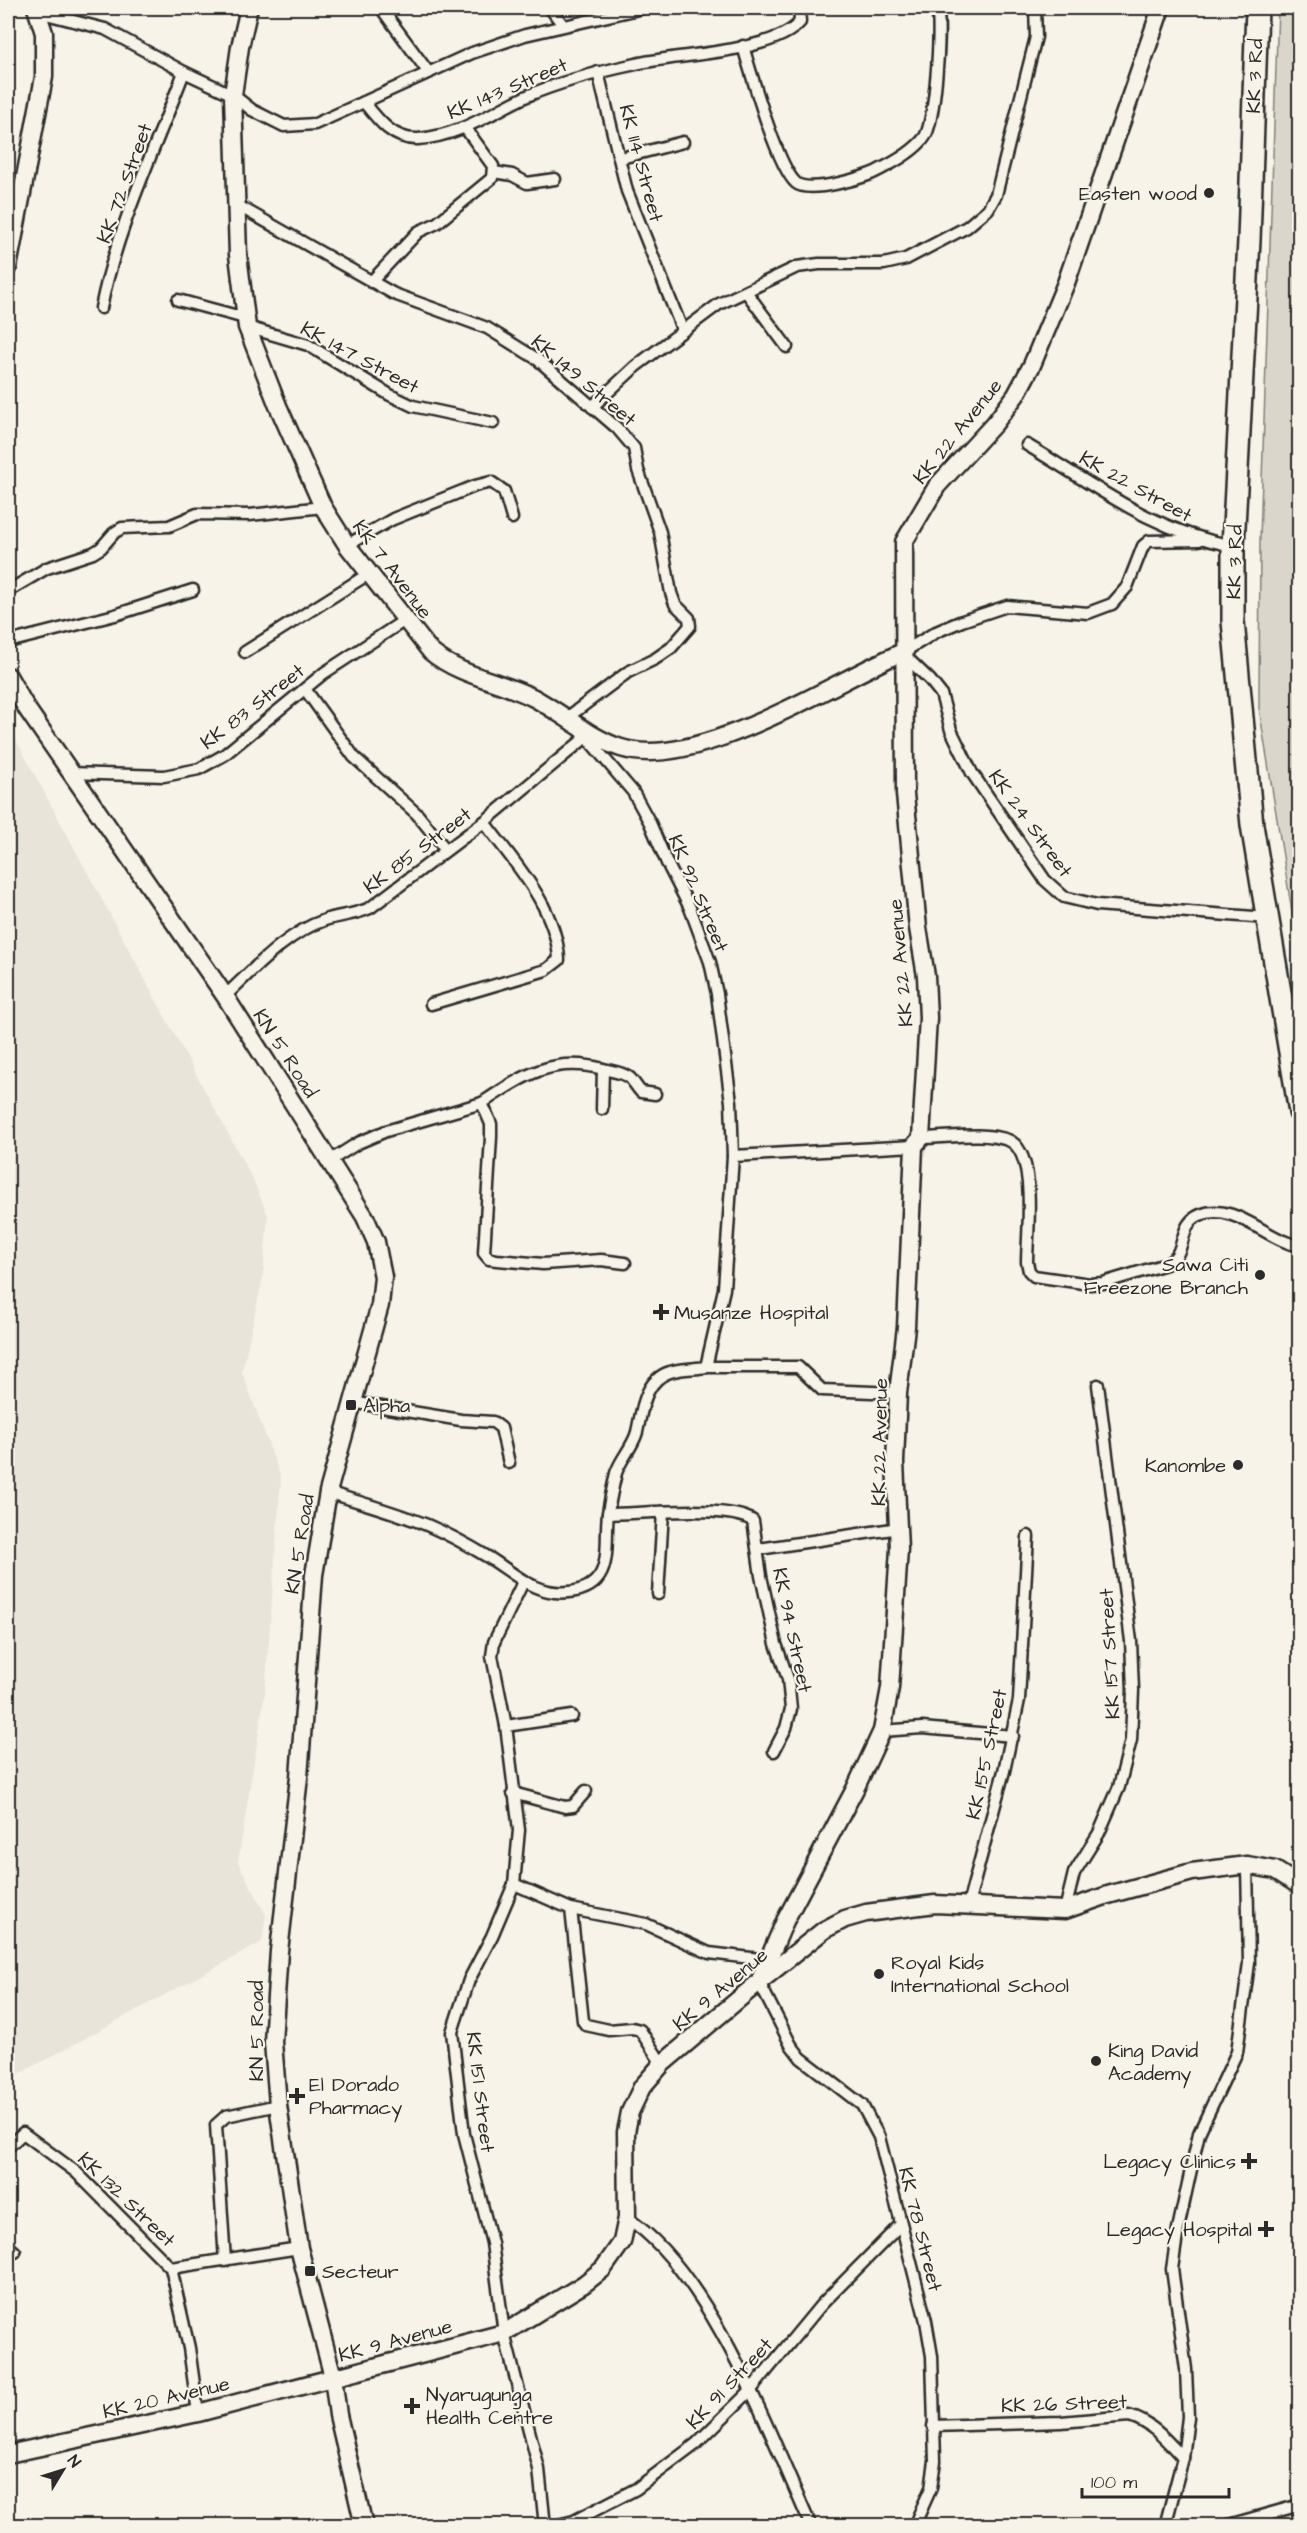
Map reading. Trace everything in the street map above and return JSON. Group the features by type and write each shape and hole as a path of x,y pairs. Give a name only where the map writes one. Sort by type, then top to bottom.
{"highway":[{"name":"KK 3 Rd","path":"1257,8 1249,240 1233,546 1233,621 1252,825 1299,1112"}],"main road":[{"name":"KK 7 Avenue","path":"249,8 233,95 235,204 246,322 278,406 323,507 347,544 431,652 444,663 501,684 568,717 589,735 621,748 648,752 677,750 703,743 770,716 905,654"},
{"name":"KK 22 Avenue","path":"759,1982 785,1921 855,1789 882,1731 890,1689 899,1528 895,1462 898,1393 906,1327 917,1142 928,1018 926,976 918,928 905,794 904,542 937,486 995,423 1017,395 1032,365 1066,282 1161,8"},
{"path":"8,267 44,76 44,33 37,10"},
{"name":"KN 5 Road","path":"8,676 70,773 225,996 331,1160 365,1217 376,1242 383,1277 380,1305 351,1402 328,1492 311,1597 300,1765 276,1989 273,2042 278,2105 299,2248 333,2378 364,2526"},
{"name":"KK 9 Avenue","path":"333,2378 504,2333 584,2284 603,2269 622,2242 627,2218 626,2156 630,2112 642,2087 662,2064 759,1982 824,1930 844,1919 903,1907 968,1905 1065,1910 1192,1872 1246,1865 1275,1870 1299,1886"},
{"name":"KK 20 Avenue","path":"8,2454 198,2413 333,2378"}],"street":[{"path":"381,8 429,73"},
{"path":"550,8 563,25"},
{"path":"37,10 105,29 184,72 233,95 252,110 284,126 315,124 472,53 563,25 643,8"},
{"name":"KK 143 Street","path":"364,102 381,123 395,135 417,139 466,129 526,97 564,81 598,72 743,46 792,31 800,22 799,8"},
{"path":"743,46 762,107 789,173 797,184 810,188 847,181 878,171 925,138 933,114 937,8"},
{"path":"592,407 636,366 682,329 719,304 747,293 797,267 819,264 884,264 906,259 967,227 988,209 996,195 1036,37 1035,8"},
{"name":"KK 72 Street","path":"101,308 140,185 184,72"},
{"name":"KK 114 Street","path":"598,72 621,158 627,191 682,329"},
{"path":"371,282 418,232 437,223 492,178 494,166 466,129"},
{"path":"621,158 683,142"},
{"path":"494,172 512,175 527,183 555,179"},
{"name":"KK 149 Street","path":"235,204 394,294 487,328 537,359 617,428 634,448 638,470 660,532 671,593 675,604 691,622 671,648 655,659 628,672 568,717"},
{"path":"747,293 787,347"},
{"path":"178,300 246,322"},
{"name":"KK 147 Street","path":"246,322 308,345 390,395 413,406 493,423"},
{"name":"KK 22 Street","path":"1027,445 1164,527 1199,540 1233,546"},
{"path":"347,544 393,519 475,486 491,482 504,491 512,518"},
{"path":"8,591 47,568 93,553 102,548 114,533 122,528 169,526 197,514 250,515 323,507"},
{"path":"905,654 936,632 985,612 1007,606 1088,613 1112,604 1121,596 1143,546 1149,541 1199,540"},
{"path":"245,652 370,573"},
{"path":"8,642 115,615 193,590"},
{"name":"KK 83 Street","path":"70,773 164,776 199,769 224,754 305,689 405,620"},
{"name":"KK 24 Street","path":"905,654 941,694 951,730 972,773 1045,880 1064,897 1097,905 1267,918"},
{"path":"305,689 354,758 417,814 446,850"},
{"name":"KK 85 Street","path":"225,996 274,952 305,931 326,920 356,915 370,908 484,822 589,735"},
{"name":"KK 92 Street","path":"589,735 633,792 645,813 700,934 717,994 731,1102 733,1155 724,1289 706,1367"},
{"path":"431,1004 494,983 546,970 559,960 559,949 547,916 530,885 484,822"},
{"path":"331,1160 358,1143 386,1131 482,1103 541,1068 574,1063 603,1069 630,1078 641,1092 656,1094"},
{"path":"602,1109 603,1069"},
{"path":"482,1103 491,1124 484,1253 489,1259 543,1264 578,1260 625,1263"},
{"path":"733,1155 993,1137 1010,1140 1020,1148 1025,1159 1028,1188 1027,1262 1029,1271 1034,1276 1090,1284 1103,1283 1166,1264 1175,1260 1181,1251 1186,1226 1194,1218 1204,1213 1222,1213 1237,1217 1288,1244 1299,1246"},
{"path":"328,1492 434,1529 491,1559 523,1582 547,1592 569,1592 584,1589 596,1581 608,1555 608,1514 617,1472 637,1432 638,1415 642,1402 661,1377 670,1372 706,1367 786,1366 798,1367 822,1390 830,1392 898,1393"},
{"name":"KK 157 Street","path":"1065,1910 1074,1872 1099,1833 1119,1787 1131,1740 1133,1690 1131,1641 1098,1385"},
{"path":"351,1402 493,1422 501,1428 509,1463"},
{"path":"658,1594 663,1512"},
{"name":"KK 94 Street","path":"608,1514 663,1512 747,1516 753,1521 765,1595 788,1679 791,1709 786,1728 774,1751"},
{"name":"KK 94 Street","path":"759,1549 899,1528"},
{"name":"KK 155 Street","path":"968,1905 1013,1736 1018,1700 1028,1536"},
{"name":"KK 151 Street","path":"523,1582 494,1642 492,1656 506,1726 519,1830 514,1884 470,1980 452,2032 464,2134 492,2243 504,2333 539,2469 545,2526"},
{"path":"506,1726 572,1716"},
{"path":"882,1731 922,1728 1013,1736"},
{"path":"513,1793 565,1807 573,1806 586,1791"},
{"path":"1165,2526 1183,2457 1188,2417 1186,2369 1172,2269 1178,2229 1199,2133 1238,2052 1249,1963 1246,1865"},
{"path":"514,1884 571,1909 646,1924 709,1953 768,1960"},
{"path":"571,1909 583,2020 586,2025 595,2028 640,2030 662,2064"},
{"name":"KK 78 Street","path":"759,1982 790,2045 801,2058 849,2093 872,2120 879,2137 926,2321 932,2356 935,2461 931,2488 914,2526"},
{"path":"225,2261 216,2126 226,2116 278,2105"},
{"name":"KK 132 Street","path":"8,2147 23,2133 76,2172 171,2268 189,2348 198,2413"},
{"path":"627,2218 653,2238 702,2301 750,2391 811,2526"},
{"name":"KK 91 Street","path":"554,2526 574,2521 653,2478 696,2444 750,2391 821,2305 900,2225"},
{"path":"171,2268 299,2248"},
{"name":"KK 26 Street","path":"933,2426 1061,2422 1130,2416 1138,2418 1160,2434 1183,2457"},
{"path":"1225,2526 1299,2505"}],"shaded area":[{"path":"1278,8 1300,8 1299,955 1259,708 1260,539"},
{"path":"8,725 252,1178 268,1215 263,1277 242,1372 281,1478 265,1693 238,1862 266,1915 262,1942 8,2080"}],"place":[{"name":"Easten wood","path":"1209,193"},
{"name":"Sawa Citi Freezone Branch","path":"1260,1275"},
{"name":"Musanze Hospital","path":"661,1312"},
{"name":"Alpha","path":"351,1405"},
{"name":"Kanombe","path":"1238,1465"},
{"name":"Royal Kids International School","path":"879,1974"},
{"name":"King David Academy","path":"1096,2061"},
{"name":"El Dorado Pharmacy","path":"297,2096"},
{"name":"Legacy Clinics","path":"1249,2161"},
{"name":"Legacy Hospital","path":"1266,2229"},
{"name":"Secteur","path":"310,2271"},
{"name":"Nyarugunga Health Centre","path":"412,2406"}]}
